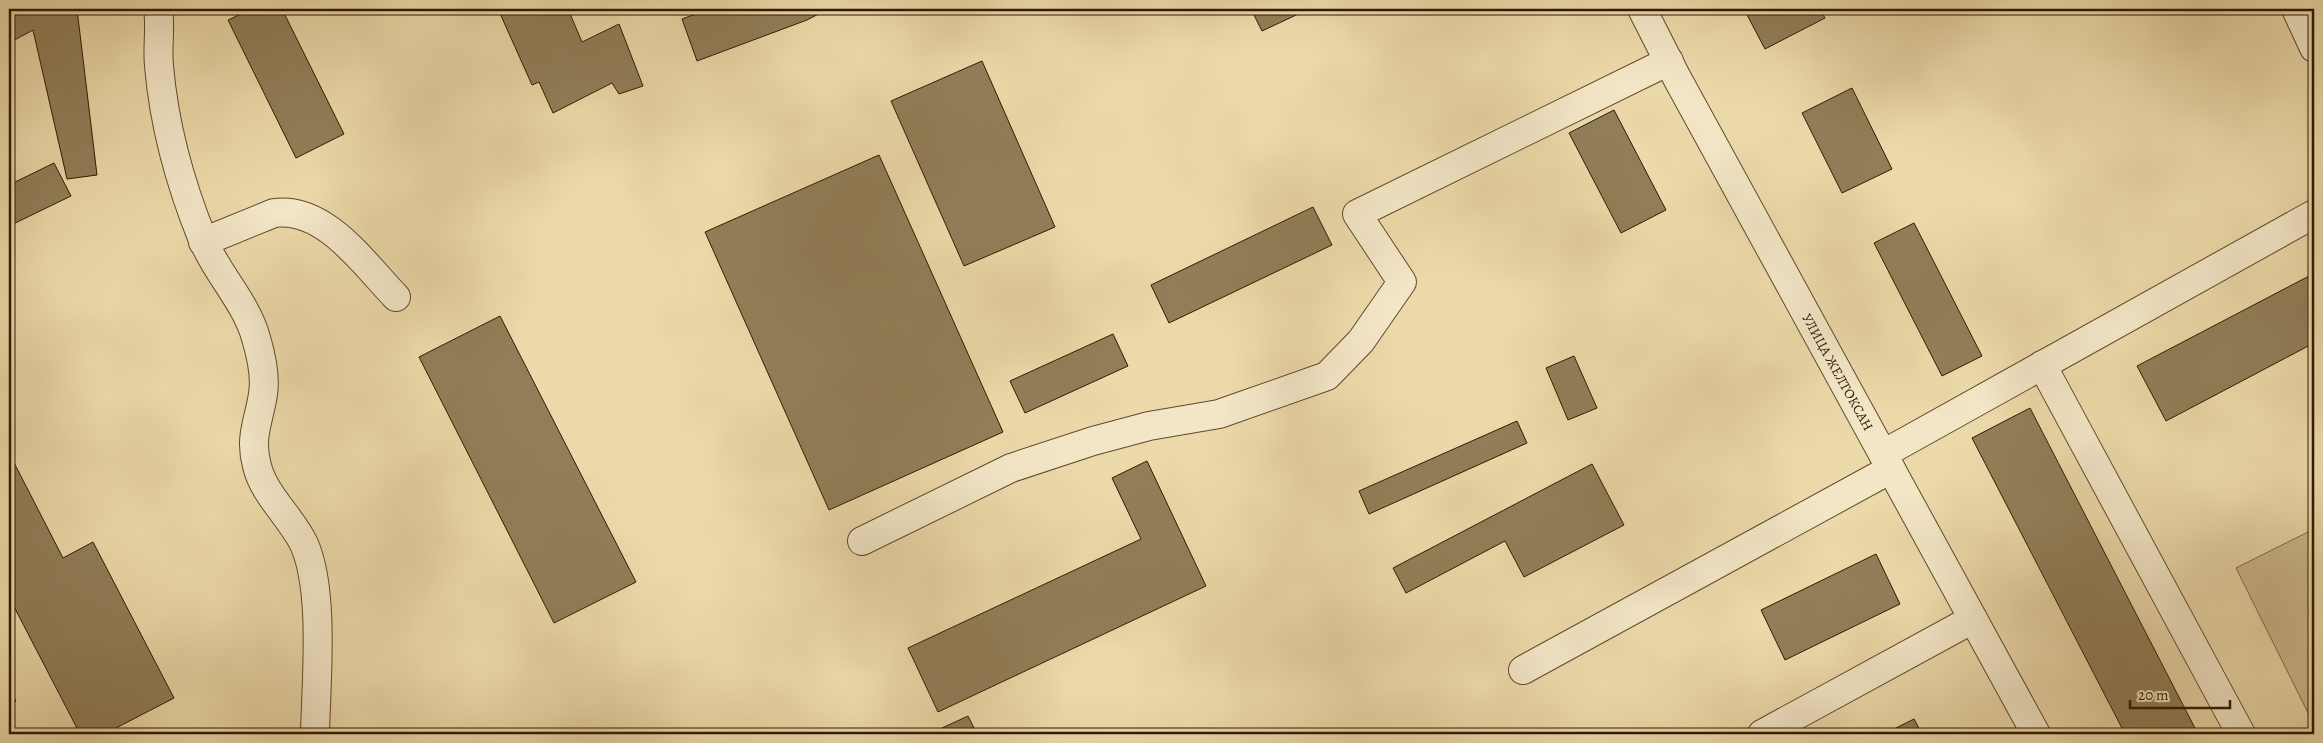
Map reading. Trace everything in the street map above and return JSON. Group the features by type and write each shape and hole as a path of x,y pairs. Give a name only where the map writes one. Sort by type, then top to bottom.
{"street":[{"path":"158,9 159,66 170,138 203,242 240,303 255,336 263,371 263,394 254,430 253,449 258,469 271,494 304,544 314,578 317,659 315,734"},
{"name":"УЛИЦА ЖЕЛТОКСАН","path":"1642,9 1886,462 2036,734"},
{"path":"2296,9 2314,48"},
{"path":"862,541 1011,468 1093,441 1149,426 1219,414 1327,376 1361,341 1402,282 1357,214 1669,61"},
{"path":"203,242 274,213 298,213 328,228 396,297"},
{"path":"1523,670 1886,462 2042,365 2314,214"},
{"path":"2042,365 2241,734"},
{"path":"1762,734 1973,619"}],"shaded area":[{"path":"2314,529 2314,725 2236,568"}],"building":[{"path":"9,9 77,9 97,175 67,179 33,30 9,43"},
{"path":"252,9 282,9 344,134 296,158 228,20"},
{"path":"498,9 568,9 582,42 619,24 643,86 619,94 612,83 553,113 539,82 532,85"},
{"path":"709,9 828,9 807,20 697,61 682,19"},
{"path":"1251,9 1309,9 1262,31"},
{"path":"1744,9 1820,9 1825,18 1765,49"},
{"path":"982,61 1055,227 964,266 891,101"},
{"path":"1852,88 1892,169 1842,193 1802,113"},
{"path":"1614,110 1666,210 1621,233 1569,133"},
{"path":"879,155 1003,432 829,510 705,232"},
{"path":"54,163 71,196 9,226 9,185"},
{"path":"1313,207 1332,245 1169,323 1151,285"},
{"path":"1914,223 1982,356 1942,376 1874,243"},
{"path":"2311,275 2314,281 2314,343 2166,421 2137,366"},
{"path":"500,316 636,582 554,623 419,357"},
{"path":"1113,334 1128,366 1025,413 1010,381"},
{"path":"1574,356 1597,408 1568,420 1546,368"},
{"path":"2030,408 2198,734 2125,734 1972,438"},
{"path":"1517,421 1527,443 1369,514 1359,491"},
{"path":"9,453 63,558 93,542 174,698 116,728 119,734 80,734 9,597"},
{"path":"1147,461 1206,586 938,712 908,648 1141,539 1112,478"},
{"path":"1592,464 1624,525 1524,577 1505,541 1406,593 1393,568"},
{"path":"1876,554 1900,604 1785,660 1761,610"},
{"path":"9,688 16,701 9,705"},
{"path":"968,716 977,734 929,734"},
{"path":"1914,719 1922,734 1884,734"}]}
